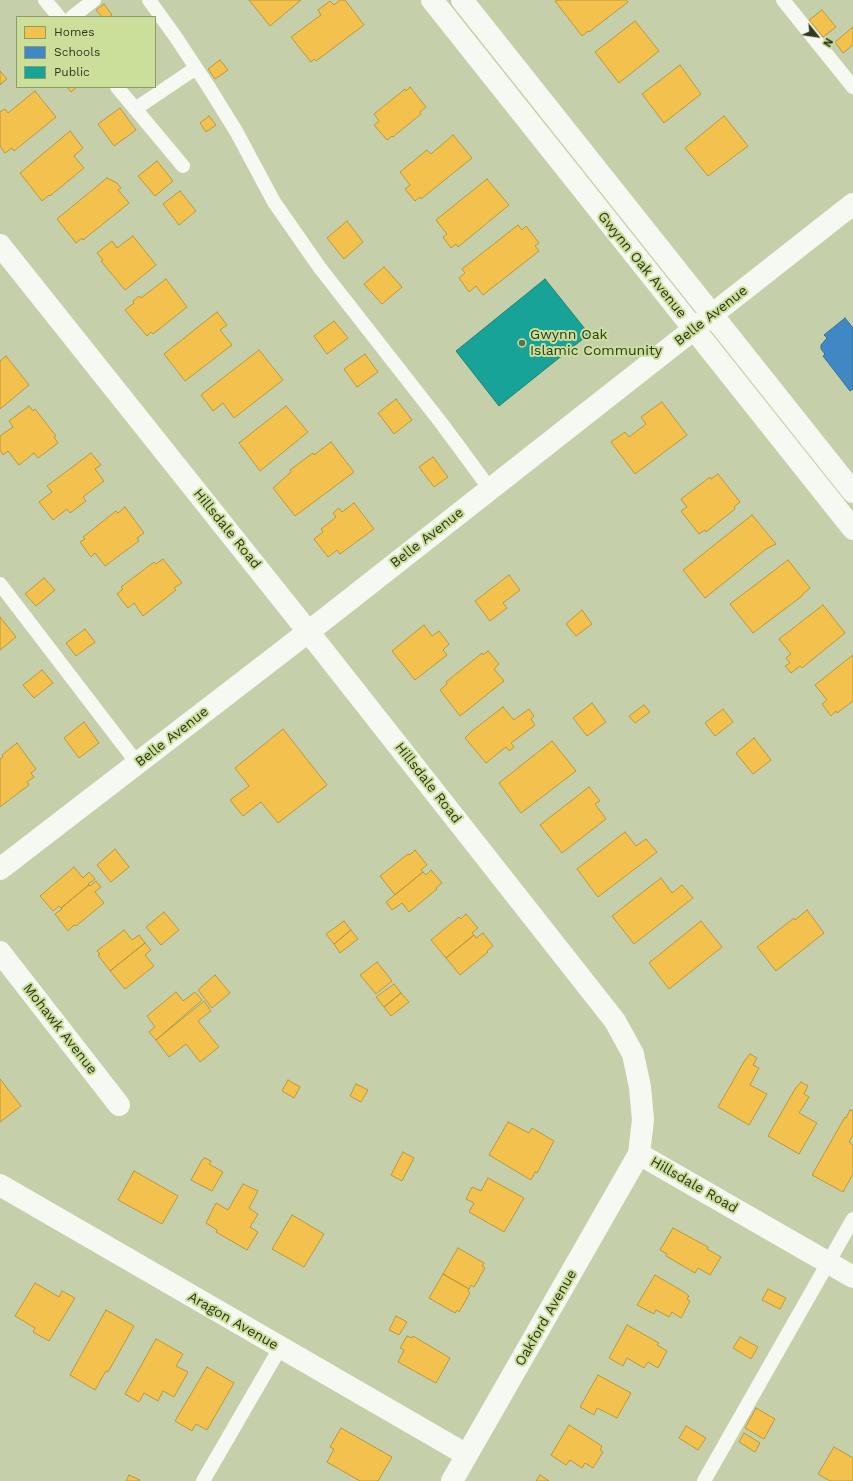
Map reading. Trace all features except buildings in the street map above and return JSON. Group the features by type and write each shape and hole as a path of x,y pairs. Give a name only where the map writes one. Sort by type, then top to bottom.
{"street":[{"name":"Gwynn Oak Avenue","path":"432,0 853,529"},
{"name":"Gwynn Oak Avenue","path":"462,0 853,492"},
{"name":"Belle Avenue","path":"0,869 308,632 853,204"},
{"name":"Hillsdale Road","path":"0,245 615,1021 633,1054 640,1086 643,1120 639,1154 853,1277"},
{"name":"Mohawk Avenue","path":"0,952 119,1105"},
{"name":"Oakford Avenue","path":"452,1481 639,1154"},
{"name":"Aragon Avenue","path":"0,1186 467,1455"}],"lane":[{"path":"45,0 58,16"},
{"path":"73,16 94,0"},
{"path":"149,0 175,36 236,131 274,202 316,262 442,424 490,489"},
{"path":"783,0 853,87"},
{"path":"135,109 196,68"},
{"path":"118,88 183,166"},
{"path":"0,584 137,763"},
{"path":"704,1481 853,1219"},
{"path":"203,1481 280,1348"}],"place":[{"name":"Gwynn Oak Islamic Community","path":"522,343"}]}
